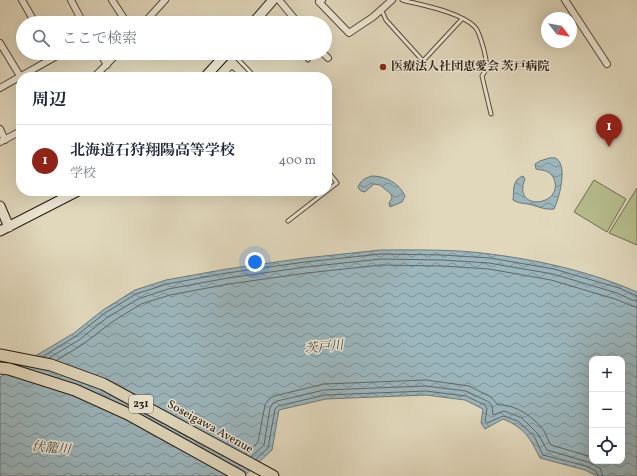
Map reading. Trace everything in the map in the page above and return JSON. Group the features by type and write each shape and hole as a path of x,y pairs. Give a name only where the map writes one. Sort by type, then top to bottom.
{"highway":[{"name":"Soseigawa Avenue","path":"0,355 51,365 103,384 272,476"},
{"name":"231","path":"0,368 9,369 75,390 128,414 240,476"}],"main road":[{"path":"259,16 273,0"},
{"path":"209,72 220,60"},
{"path":"0,231 68,196"},
{"path":"0,206 9,227"}],"street":[{"path":"22,0 31,16"},
{"path":"71,0 79,16"},
{"path":"112,0 122,16"},
{"path":"279,0 292,16"},
{"path":"322,0 320,2 349,33 373,17 392,0"},
{"path":"565,0 607,64"},
{"path":"150,16 162,2"},
{"path":"0,42 18,72"},
{"path":"26,72 46,60"},
{"path":"104,60 107,65"},
{"path":"99,72 112,60"},
{"path":"0,88 16,78"},
{"path":"0,129 3,141 16,134"}],"lane":[{"path":"402,0 451,13 475,27 487,62 486,70 482,76 491,114"},
{"path":"381,10 386,20 424,61 462,19"},
{"path":"239,60 250,72"},
{"path":"332,176 337,183 332,187"},
{"path":"288,221 320,196"}],"green space":[{"path":"594,180 626,199 607,232 574,212"},
{"path":"637,188 637,245 609,233"}],"water":[{"path":"549,158 557,159 561,164 562,170 560,191 554,209 543,208 513,200 515,183 523,176 525,179 523,189 525,196 530,201 537,202 551,197 555,190 555,182 551,174 547,171 536,169 535,164"},
{"path":"372,176 382,177 396,184 405,196 402,202 390,207 389,203 392,198 391,194 380,185 374,184 365,192 361,191 358,188 361,181"},
{"path":"381,250 463,251 546,263 602,278 637,292 637,476 597,476 585,470 540,458 526,434 510,422 503,419 485,429 481,423 483,409 465,400 426,395 326,399 279,410 272,450 244,476 0,476 0,377 74,333 103,310 135,290 166,280 227,269 305,258"}],"place":[{"name":"医療法人社団恵愛会 茨戸病院","path":"383,67"},
{"name":"北海道石狩翔陽高等学校","path":"609,147"}],"water label":[{"name":"茨戸川","path":"324,348"},
{"name":"伏籠川","path":"51,449"}]}
